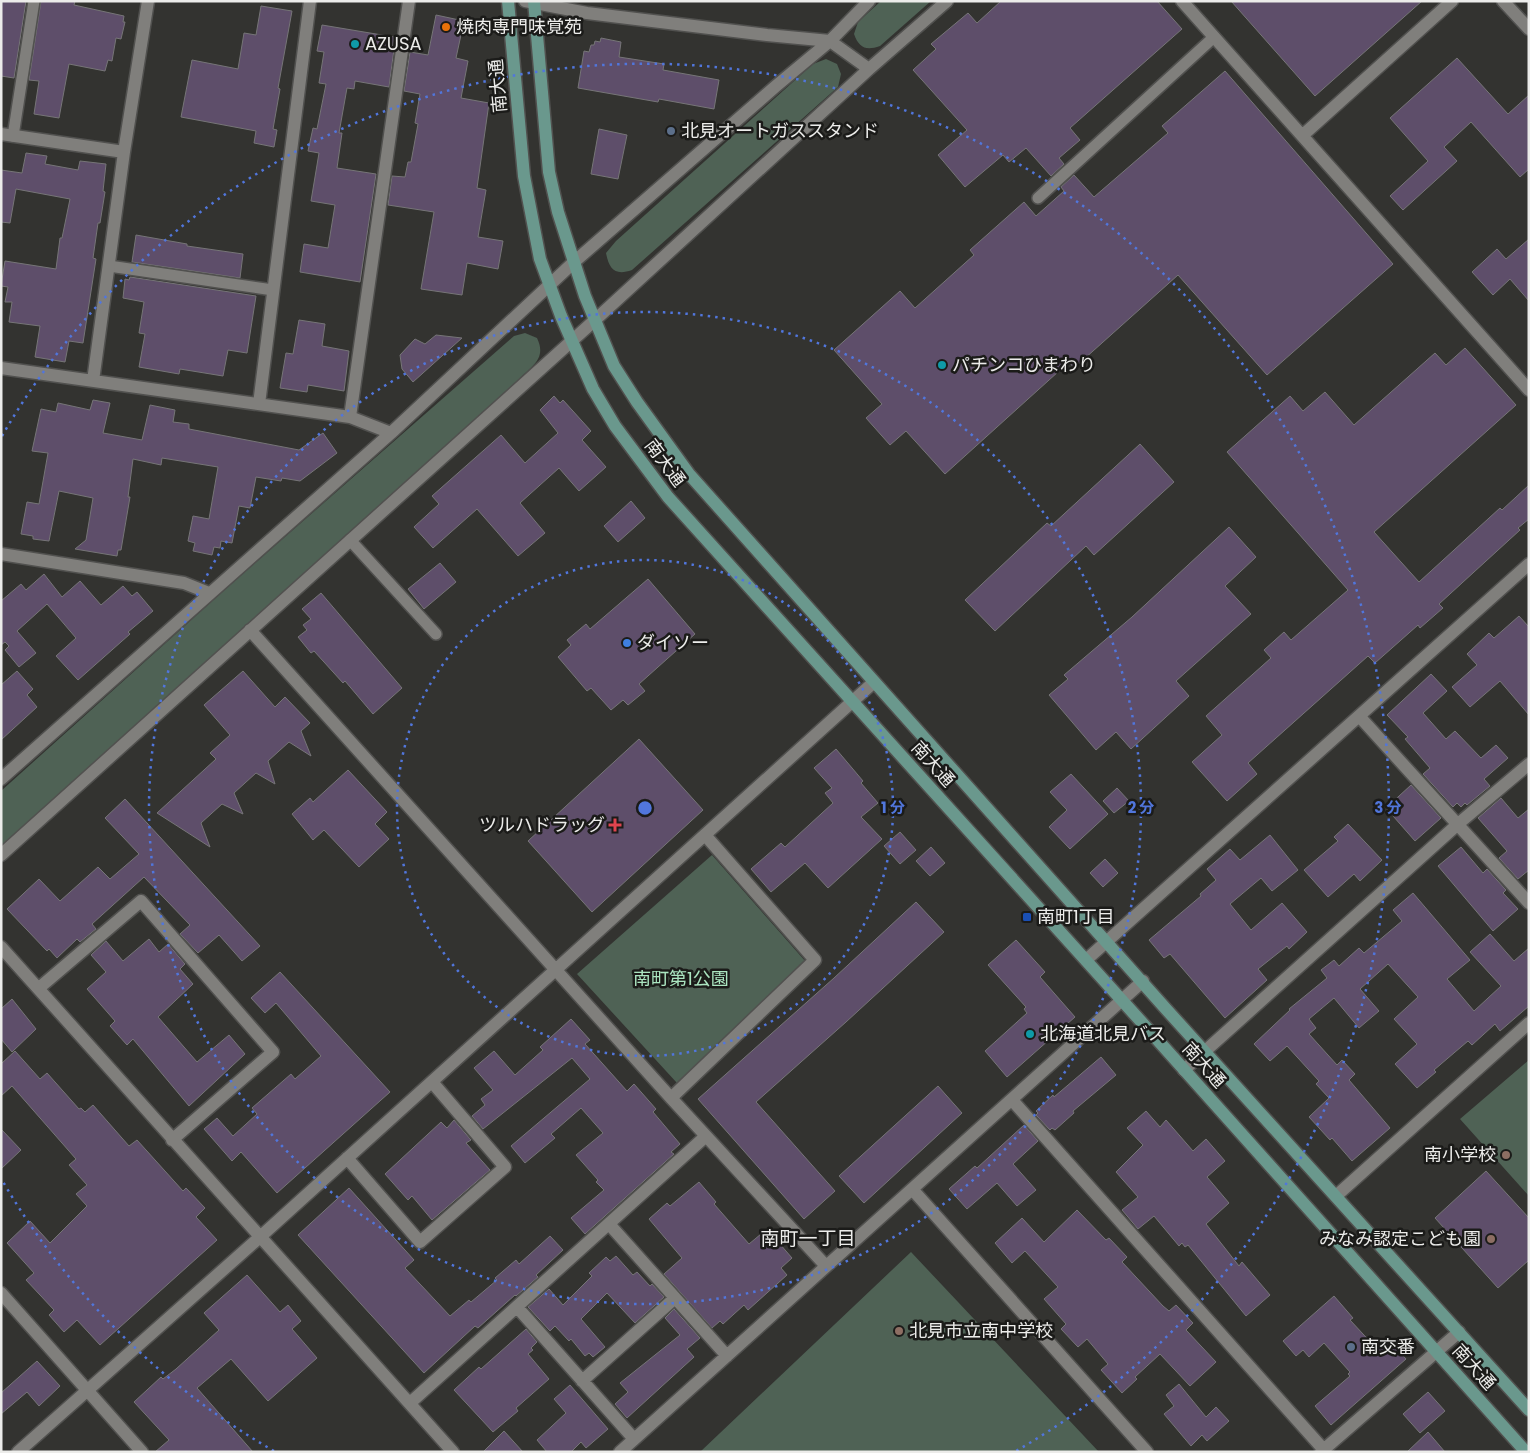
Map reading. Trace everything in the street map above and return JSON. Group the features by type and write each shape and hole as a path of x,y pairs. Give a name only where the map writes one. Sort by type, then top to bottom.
{"street":[{"path":"93,380 124,152 148,1"},
{"path":"259,404 310,1"},
{"path":"350,417 409,1"},
{"name":"南大通","path":"508,1 524,176 540,258 571,342 593,389 615,426 668,497 1122,1000 1526,1452"},
{"path":"2,776 391,433 574,262 830,41 870,1"},
{"path":"1,855 571,342 869,69 947,1"},
{"path":"1182,1 1527,386"},
{"path":"1303,135 1452,1"},
{"path":"1504,1 1529,29"},
{"path":"531,2 597,14 767,36 830,41 869,69"},
{"name":"南大通","path":"531,2 549,172 558,212 585,296 614,366 637,402 689,474 1106,942 1529,1410"},
{"path":"7,135 124,152"},
{"path":"1,368 350,417 391,433"},
{"path":"1,554 184,582 209,594"},
{"path":"1086,960 1529,564"},
{"path":"250,630 671,1098 826,1266"},
{"path":"18,1452 260,1237 874,682"},
{"path":"1359,716 1529,903"},
{"path":"1184,1070 1458,824 1529,764"},
{"path":"671,1098 815,960 705,835"},
{"path":"39,988 141,902 273,1052 172,1140"},
{"path":"1,947 172,1140 454,1452"},
{"path":"620,1452 1143,981"},
{"path":"1336,1196 1529,1023"},
{"path":"347,1158 420,1242 505,1166 432,1082"},
{"path":"1012,1100 1322,1451 1459,1332"},
{"path":"410,1403 706,1136"},
{"path":"912,1189 1147,1452"},
{"path":"609,1224 727,1356"},
{"path":"1,1293 142,1452"},
{"path":"582,1381 675,1298"},
{"path":"516,1307 634,1439"}],"lane":[{"path":"7,135 34,1"},
{"path":"1038,198 1214,37"},
{"path":"109,266 273,290"},
{"path":"350,540 436,634"}],"green space":[{"path":"881,1 931,1 880,46 864,47 858,42 854,34 858,22"},
{"path":"826,59 837,64 841,74 838,87 632,270 621,272 611,267 606,253 616,241 813,64"},
{"path":"525,333 537,338 540,345 539,357 533,366 1,847 1,791 229,586 514,336"},
{"name":"南町第1公園","path":"712,855 806,962 677,1083 577,974"},
{"path":"1529,1060 1529,1196 1460,1119"},
{"name":"北見市立南中学校","path":"911,1252 1099,1452 700,1452"}],"building":[{"path":"1,1 26,1 14,78 1,76"},
{"path":"41,1 75,1 74,5 124,16 123,22 125,22 121,39 116,38 112,61 108,60 105,71 69,64 59,118 34,114 39,81 29,80"},
{"path":"1001,1 1157,1 1182,29 1070,128 1080,140 1059,158 1064,164 1051,176 1026,148 1009,162 1003,155 965,187 938,155 967,130 913,70 936,49 931,44 968,13 977,23"},
{"path":"1231,1 1422,1 1315,96"},
{"path":"261,6 292,11 278,88 280,89 273,129 277,130 274,147 254,143 256,131 181,117 192,60 238,69 244,33 256,35"},
{"path":"436,15 464,21 456,58 468,61 461,98 489,103 477,188 486,190 478,237 503,241 498,269 467,263 462,295 421,289 434,212 388,205 392,176 405,177 408,162 411,162 418,124 415,123 420,94 404,91 410,52 428,55"},
{"path":"322,25 394,37 389,87 355,81 354,89 347,88 339,133 342,133 337,168 376,174 360,282 300,272 304,244 328,248 335,205 311,201 319,153 308,151 313,128 317,129 326,84 319,83 324,52 317,51"},
{"path":"601,38 621,42 619,57 664,64 663,70 719,80 714,109 659,99 658,102 578,88 584,51 589,52 591,45 594,45 595,41 600,42"},
{"path":"1457,58 1508,114 1529,95 1529,169 1520,177 1471,122 1444,147 1457,161 1403,210 1390,196 1428,161 1390,118"},
{"path":"1225,71 1393,264 1267,375 1178,275 1074,368 1069,362 945,474 906,431 890,445 866,418 882,404 834,350 900,291 915,308 974,255 970,250 1024,202 1036,216 1064,191 1061,187 1074,175 1094,197 1168,133 1162,126"},
{"path":"599,129 627,135 618,179 591,174"},
{"path":"26,153 47,156 45,164 78,170 80,161 106,164 103,191 105,192 100,223 98,223 93,258 96,259 83,343 69,341 65,362 35,357 40,326 9,322 12,302 5,302 8,287 1,286 5,261 56,269 60,238 62,238 70,199 16,189 10,223 1,222 1,170 22,173"},
{"path":"136,235 187,244 187,246 243,254 240,278 132,262"},
{"path":"1529,239 1529,301 1510,279 1493,295 1472,272 1497,249 1506,259"},
{"path":"130,277 256,296 247,353 228,350 223,376 180,369 179,374 139,367 145,334 139,333 144,302 123,298 125,279 129,280"},
{"path":"299,320 325,324 322,346 349,351 344,391 308,385 307,392 280,388 286,353 293,354"},
{"path":"436,335 462,338 413,382 402,369 400,355 415,339 425,344"},
{"path":"1465,348 1516,405 1374,532 1419,582 1500,508 1502,510 1529,485 1529,519 1518,528 1520,530 1439,604 1443,608 1420,628 1418,625 1375,663 1368,656 1248,763 1257,774 1227,801 1192,762 1222,735 1206,716 1271,658 1264,650 1284,632 1291,640 1348,590 1227,452 1290,396 1303,411 1325,392 1354,425 1435,353 1446,365"},
{"path":"554,396 560,403 563,400 591,431 582,440 606,467 579,491 559,468 520,503 545,533 518,556 477,509 433,548 414,527 439,504 432,496 501,435 525,463 558,433 540,410"},
{"path":"93,400 110,403 103,433 142,440 150,405 175,410 173,422 189,424 189,429 299,450 323,433 337,453 300,481 282,478 281,481 256,477 250,508 239,506 232,543 221,541 220,548 214,547 212,555 193,551 195,543 188,541 193,516 209,519 218,467 162,458 161,465 133,459 128,497 130,497 121,550 118,550 117,556 75,549 86,540 93,498 59,491 49,541 33,539 33,536 21,534 27,502 39,504 48,453 32,451 41,409 56,412 58,403 90,410"},
{"path":"1140,444 1174,482 1094,555 1086,546 995,631 965,600 1047,523 1051,526"},
{"path":"631,501 645,518 618,542 604,526"},
{"path":"1229,527 1256,557 1225,586 1251,614 1176,681 1189,696 1131,749 1116,732 1096,750 1049,695 1068,679 1064,675 1132,617"},
{"path":"440,563 456,582 424,609 408,589"},
{"path":"44,574 62,597 80,581 101,605 123,586 132,596 137,592 153,611 78,680 56,656 76,638 47,604 17,631 36,653 19,667 5,650 9,646 5,642 1,645 1,601 21,584 26,590"},
{"name":"ダイソー","path":"648,579 695,634 639,684 645,691 628,705 623,700 611,710 591,688 587,691 558,657 571,645 567,640 586,624 590,629"},
{"path":"321,593 402,688 373,714 345,681 343,683 314,651 311,653 298,637 307,630 303,625 311,619 302,609"},
{"path":"1519,616 1529,627 1529,715 1500,681 1470,707 1452,687 1477,665 1467,654 1489,633 1494,638"},
{"path":"17,671 33,689 27,695 37,707 1,740 1,685"},
{"path":"243,671 275,707 285,697 310,723 301,731 311,756 289,742 268,761 275,784 256,773 234,793 243,814 222,804 201,823 210,847 157,813 216,759 210,753 230,735 204,705"},
{"path":"1431,674 1447,691 1423,713 1446,739 1455,731 1481,758 1496,745 1508,758 1484,779 1490,786 1467,805 1465,803 1461,807 1457,803 1453,807 1423,774 1430,768 1405,739 1408,737 1387,715"},
{"name":"ツルハドラッグ","path":"639,739 703,810 592,912 528,841"},
{"path":"836,749 863,781 861,783 878,803 861,817 882,839 828,888 805,863 771,892 751,869 781,843 785,847 833,803 825,793 832,788 814,768"},
{"path":"348,770 387,812 375,824 389,839 359,867 324,830 313,840 292,814 310,798 313,802"},
{"path":"1071,774 1108,814 1070,849 1049,827 1067,810 1050,792"},
{"path":"1411,785 1441,818 1415,841 1386,808"},
{"path":"1117,788 1129,801 1114,813 1103,801"},
{"path":"1501,798 1518,818 1529,809 1529,870 1518,879 1499,858 1507,851 1478,818"},
{"path":"125,799 260,946 242,961 219,935 198,953 180,934 190,925 144,877 92,924 96,929 80,942 77,939 57,958 49,949 47,951 7,909 39,879 60,901 98,867 110,879 139,854 105,818"},
{"path":"1348,824 1382,860 1360,881 1354,874 1328,897 1304,870 1338,841 1334,837"},
{"path":"900,832 916,850 900,864 884,846"},
{"path":"1270,835 1298,870 1272,891 1261,878 1230,904 1251,930 1282,903 1307,932 1289,949 1287,946 1258,969 1267,980 1225,1018 1170,954 1164,958 1149,940 1201,896 1200,894 1216,880 1207,869 1230,849 1240,860"},
{"path":"931,847 945,863 930,876 916,861"},
{"path":"1461,847 1483,873 1487,869 1506,890 1503,893 1518,909 1493,931 1438,866"},
{"path":"1105,859 1118,873 1103,887 1090,873"},
{"path":"1413,893 1470,960 1447,979 1474,1011 1501,986 1470,952 1490,934 1514,961 1529,948 1529,1006 1500,1031 1495,1024 1472,1045 1468,1041 1434,1070 1436,1072 1417,1088 1395,1064 1417,1044 1394,1019 1418,997 1388,964 1360,989 1379,1011 1359,1028 1334,998 1309,1019 1316,1028 1309,1034 1337,1065 1342,1060 1355,1074 1349,1080 1390,1128 1352,1161 1332,1138 1330,1140 1309,1117 1329,1098 1316,1084 1319,1081 1287,1046 1270,1061 1254,1044 1289,1009 1327,978 1321,970 1334,960 1339,966 1359,948 1364,953 1402,921 1393,910"},
{"path":"916,902 944,932 756,1102 835,1191 804,1219 698,1099"},
{"path":"149,939 159,952 168,944 185,964 180,969 193,984 158,1017 197,1062 229,1035 245,1054 189,1106 133,1039 127,1045 110,1026 115,1021 87,989 106,972 91,955 106,941 123,961"},
{"name":"北海道北見バス","path":"1016,940 1045,972 1040,977 1075,1017 1007,1077 985,1051 1027,1013 1024,1009 1026,1007 988,965"},
{"path":"280,972 390,1092 277,1193 241,1152 232,1161 204,1129 217,1118 233,1136 257,1114 252,1108 291,1074 295,1079 321,1056 276,1003 265,1013 251,998"},
{"path":"12,999 36,1029 12,1052 1,1039 1,1009"},
{"path":"571,1019 590,1040 585,1044 627,1091 634,1084 656,1109 653,1112 680,1144 671,1152 674,1154 585,1234 571,1218 604,1190 596,1182 598,1180 576,1155 603,1133 581,1108 551,1134 555,1138 525,1163 511,1146 590,1079 572,1058 483,1129 472,1116 485,1105 481,1099 493,1090 474,1068 494,1051 515,1075 543,1050 540,1047"},
{"path":"15,1051 40,1079 47,1073 79,1109 81,1108 85,1112 93,1105 129,1146 137,1140 183,1191 186,1188 205,1208 196,1217 217,1240 100,1345 77,1320 64,1332 49,1315 54,1310 26,1280 34,1273 7,1243 30,1221 50,1243 87,1206 76,1194 87,1185 69,1165 76,1159 12,1086 1,1096 1,1064"},
{"path":"1101,1057 1116,1075 1073,1111 1074,1113 1055,1130 1052,1128 1050,1130 1036,1115 1038,1113 1036,1111"},
{"path":"938,1086 962,1113 864,1203 839,1176"},
{"path":"1146,1111 1160,1127 1166,1120 1193,1151 1206,1139 1225,1161 1207,1177 1229,1203 1206,1224 1239,1266 1242,1262 1270,1295 1246,1316 1188,1245 1185,1247 1182,1243 1179,1246 1154,1216 1138,1229 1122,1210 1138,1197 1116,1172 1143,1145 1127,1128"},
{"path":"454,1120 471,1140 466,1143 490,1170 432,1220 412,1196 408,1200 385,1174 441,1122 447,1128"},
{"path":"1024,1125 1038,1141 1013,1164 1036,1190 1017,1206 997,1183 967,1209 949,1189 975,1166 977,1168"},
{"path":"1,1129 21,1150 1,1169"},
{"name":"みなみ認定こども園","path":"1486,1171 1529,1218 1529,1260 1498,1288 1435,1218"},
{"path":"699,1182 716,1202 714,1204 749,1244 767,1229 792,1258 781,1268 787,1275 748,1310 744,1305 723,1324 720,1321 712,1328 664,1274 682,1258 649,1219 667,1203 670,1206"},
{"path":"349,1188 414,1260 405,1268 450,1316 469,1300 471,1302 497,1280 495,1278 516,1260 519,1264 550,1236 563,1250 536,1275 538,1277 478,1328 475,1326 424,1373 298,1235"},
{"path":"1077,1210 1106,1240 1109,1238 1127,1257 1122,1262 1163,1306 1169,1311 1176,1305 1193,1323 1186,1330 1216,1362 1190,1386 1160,1354 1135,1377 1137,1379 1122,1393 1101,1370 1108,1364 1087,1339 1078,1347 1061,1329 1066,1324 1044,1299 1058,1287 1025,1251 1012,1263 995,1243 1022,1218 1044,1242"},
{"path":"616,1256 633,1275 637,1272 664,1297 635,1323 607,1293 581,1319 605,1347 593,1357 589,1353 585,1356 571,1339 569,1341 555,1326 550,1331 528,1307 549,1289 563,1305 592,1276 589,1273 606,1257 610,1261"},
{"path":"247,1275 280,1312 288,1305 301,1321 292,1329 317,1358 268,1401 231,1359 197,1388 253,1452 155,1452 169,1440 134,1402 161,1377 163,1379 176,1369 219,1330 204,1313"},
{"path":"1334,1296 1353,1318 1350,1320 1376,1348 1387,1338 1406,1359 1331,1425 1315,1406 1350,1376 1348,1374 1350,1372 1324,1343 1309,1357 1303,1350 1296,1356 1283,1341"},
{"path":"674,1309 700,1338 687,1349 694,1357 627,1418 615,1404 628,1392 620,1383 680,1335 665,1318"},
{"path":"526,1329 537,1342 531,1348 533,1350 528,1354 549,1379 516,1408 518,1411 493,1432 454,1390"},
{"path":"37,1361 60,1386 39,1406 27,1392 1,1414 1,1393"},
{"path":"1179,1384 1206,1417 1216,1407 1229,1421 1207,1441 1202,1435 1191,1446 1164,1414 1174,1406 1166,1395"},
{"path":"570,1385 608,1429 586,1448 581,1442 571,1452 547,1452 537,1440 566,1413 554,1399"},
{"path":"1428,1392 1445,1411 1420,1433 1403,1414"},
{"path":"504,1431 523,1452 483,1452"},
{"path":"1428,1432 1445,1452 1407,1452"}],"place":[{"name":"焼肉専門味覚苑","path":"446,27"},
{"name":"AZUSA","path":"355,44"},
{"name":"北見オートガススタンド","path":"671,131"},
{"name":"パチンコひまわり","path":"942,365"},
{"name":"ダイソー","path":"627,643"},
{"name":"ツルハドラッグ","path":"615,825"},
{"name":"南町1丁目","path":"1027,917"},
{"name":"北海道北見バス","path":"1030,1034"},
{"name":"南小学校","path":"1506,1155"},
{"name":"みなみ認定こども園","path":"1491,1239"},
{"name":"北見市立南中学校","path":"899,1331"},
{"name":"南交番","path":"1351,1347"}],"district":[{"name":"南町一丁目","path":"808,1238"}]}
